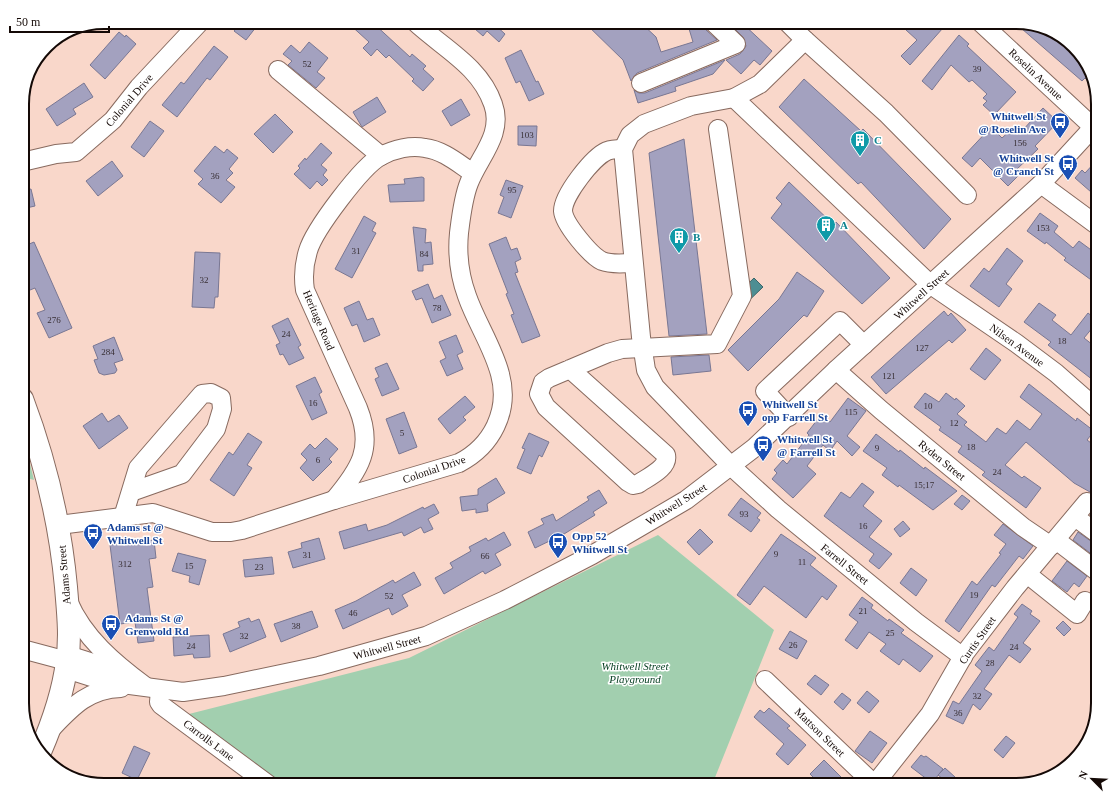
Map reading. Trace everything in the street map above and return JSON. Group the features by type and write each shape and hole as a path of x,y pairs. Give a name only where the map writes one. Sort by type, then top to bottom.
{"main road":[{"name":"Adams Street","path":"29,419 44,461 59,525 67,599 67,662 60,700 43,746"}],"street":[{"name":"Colonial Drive","path":"29,160 56,154 76,152 114,120 139,87 193,29"},
{"name":"Colonial Drive","path":"59,525 153,513 207,530 230,532 256,527 334,500 459,463 480,449 491,436 497,425 502,404 500,374 466,296 460,268 459,242 460,226 466,193 473,173 490,146 495,124 494,105 475,72 423,29"},
{"path":"641,83 736,44 720,29"},
{"path":"794,29 886,113 967,195"},
{"name":"Roselin Avenue","path":"989,29 1091,121"},
{"path":"633,264 610,263 594,256 565,220 563,211 564,202 570,190 598,157 607,151 622,149 630,135 644,124 691,106 734,98 760,84 805,40"},
{"path":"278,70 381,156"},
{"name":"Nilsen Avenue","path":"734,98 931,285 1016,343 1056,373 1091,404"},
{"path":"570,369 666,454 668,460 665,465 638,484 633,485 546,407 539,394 543,382 549,378 570,369 608,353 622,349 717,344 742,296 718,129"},
{"name":"Whitwell Street","path":"29,652 67,662 109,668 153,688 189,692 319,666 426,636 505,600 592,555 686,500 732,467 789,417 836,370 1041,184 1091,130"},
{"name":"Heritage Road","path":"334,500 352,478 359,466 364,448 364,428 358,408 308,299 304,283 305,261 312,240 325,219 368,167 381,156 405,148 426,148 441,153 473,173"},
{"name":"Farrell Street","path":"622,149 643,348 646,370 654,387 732,467 778,509 916,622 963,657"},
{"path":"1041,184 1091,221"},
{"path":"789,417 765,391 840,321 864,345"},
{"name":"Ryden Street","path":"836,370 880,410 994,503 1091,567"},
{"path":"123,517 138,468 202,394 211,393 221,398 222,408 216,429 182,474 131,492"},
{"name":"Curtis Street","path":"880,778 930,714 963,657 1027,574 1087,502"},
{"path":"1075,517 1091,529"},
{"path":"1027,574 1077,614 1086,601"},
{"path":"67,599 72,610 95,643 113,662 153,688"},
{"name":"Mattson Street","path":"765,680 868,778"},
{"path":"49,730 70,708 96,692 108,688 153,688"},
{"name":"Carrolls Lane","path":"153,688 161,705 260,778"}],"green space":[{"path":"29,460 34,480 29,479"},
{"name":"Whitwell Street Playground","path":"658,535 774,630 715,778 275,778 185,715 409,658"}],"water":[{"path":"754,278 763,287 737,312 728,303"}],"building":[{"path":"236,29 255,29 246,40 234,31"},
{"path":"355,29 380,29 410,57 412,54 426,66 423,69 434,79 423,91 412,81 414,79 389,55 386,58 377,49 371,56 363,48 369,42"},
{"path":"475,29 500,29 505,34 499,42 487,31 483,36"},
{"path":"591,29 647,29 656,37 661,52 693,42 689,29 706,29 717,40 637,73 631,81 623,60"},
{"path":"735,29 748,29 772,51 760,65 754,60 741,74 726,60 740,54 746,46 743,37"},
{"path":"942,29 910,65 901,56 917,40 906,30"},
{"path":"1023,30 1040,33 1062,44 1078,62 1083,71 1087,80 1085,78 1082,81"},
{"path":"119,32 125,37 126,35 136,44 105,79 90,65"},
{"path":"959,35 969,44 967,46 1016,92 994,115 983,105 987,101 983,98 987,94 972,80 969,82 951,65 932,90 922,81"},
{"path":"309,42 328,58 317,72 325,78 316,88 288,65 292,61 283,54 291,45 300,53"},
{"path":"214,46 228,57 210,80 207,78 177,117 162,105 181,82 184,84"},
{"path":"521,50 536,82 538,81 544,94 529,101 520,81 516,83 505,58"},
{"path":"725,60 713,74 675,87 676,91 638,103 634,90 639,93 645,93"},
{"name":"C","path":"804,79 861,131 863,129 951,219 924,249 861,182 858,184 779,107"},
{"path":"84,83 93,97 73,109 76,114 57,126 46,109"},
{"path":"377,97 386,112 362,127 353,112"},
{"path":"461,99 470,115 451,126 442,111"},
{"path":"1043,108 1058,122 1035,146 1038,149 1016,170 1020,174 1008,186 980,158 972,167 962,158 991,127 1002,138 1015,126 1021,132"},
{"path":"275,114 293,132 273,153 254,134"},
{"path":"150,121 164,131 144,157 131,147"},
{"path":"518,126 537,126 536,146 518,145"},
{"name":"B","path":"684,139 707,334 669,336 649,153"},
{"path":"321,143 332,153 321,165 327,170 323,175 328,180 322,186 317,181 310,189 294,174 300,168 298,166 305,158 306,160"},
{"path":"215,146 224,153 227,149 238,158 229,169 233,173 226,180 235,187 221,203 198,184 203,179 194,171"},
{"path":"112,161 123,176 98,196 86,181"},
{"path":"1091,167 1091,192 1075,178 1082,170 1085,173"},
{"path":"424,178 424,201 390,202 388,185 405,184 404,179"},
{"path":"506,180 523,186 511,218 498,213 504,197 500,195"},
{"name":"A","path":"789,182 834,225 836,222 890,278 862,304 771,218 782,204 776,198"},
{"path":"29,189 31,189 35,206 29,207"},
{"path":"1040,213 1058,226 1054,232 1073,248 1079,241 1091,250 1091,280 1064,260 1066,258 1046,242 1045,244 1027,231"},
{"path":"364,216 376,223 372,231 376,233 352,278 335,269"},
{"path":"413,227 426,229 425,243 431,242 433,264 423,265 423,271 418,271"},
{"path":"506,237 511,250 517,248 521,259 515,262 518,272 515,273 540,336 522,343 511,315 514,314 506,294 508,293 489,244"},
{"path":"34,242 72,328 49,338 37,313 45,310 35,288 29,290 29,244"},
{"path":"1007,248 1023,261 1006,284 1012,289 999,307 970,286 984,268 989,272"},
{"path":"195,252 220,253 218,297 215,297 214,308 192,307"},
{"path":"797,272 824,291 807,317 804,315 748,371 728,350 779,299"},
{"path":"428,284 434,299 442,295 451,315 432,323 422,298 416,300 412,291"},
{"path":"359,301 367,320 373,318 380,335 364,342 357,324 352,326 344,308"},
{"path":"1039,303 1056,315 1052,320 1071,335 1088,313 1091,315 1091,330 1084,338 1091,344 1091,379 1048,345 1051,342 1024,322"},
{"path":"944,311 948,316 951,313 966,330 952,343 949,340 886,394 871,377"},
{"path":"288,318 301,345 298,347 304,358 289,365 283,354 280,355 276,345 280,343 272,326"},
{"path":"456,335 463,352 457,355 463,369 447,376 440,361 446,358 439,342"},
{"path":"114,337 123,360 114,363 117,370 115,373 104,375 99,373 94,360 98,359 93,346"},
{"path":"986,348 1001,360 985,380 970,369"},
{"path":"709,355 711,371 673,375 671,357"},
{"path":"387,363 399,389 382,396 375,379 379,377 375,368"},
{"path":"315,377 322,392 319,394 327,413 312,420 296,386"},
{"path":"1029,384 1076,421 1077,418 1091,429 1091,435 1087,440 1091,443 1090,492 1074,483 1026,442 1005,465 1022,478 1024,476 1041,488 1026,508 982,475 985,472 958,452 962,446 939,430 941,427 914,407 925,393 939,402 946,393 955,400 956,398 965,406 957,414 967,422 964,425 986,442 997,428 1006,434 1017,420 1030,430 1042,414 1020,397"},
{"path":"465,396 475,407 463,417 466,420 450,434 438,419"},
{"path":"848,398 866,411 847,436 860,447 852,456 837,441 830,451 823,445 807,466 816,474 793,498 772,479 777,473 774,470 783,460 787,464 809,435 807,433 821,415 830,422"},
{"path":"404,412 417,447 399,454 386,419"},
{"path":"102,413 108,422 119,415 128,428 99,449 83,426"},
{"path":"248,433 262,442 247,465 252,468 234,496 210,480 229,452 233,455"},
{"path":"529,433 549,442 542,457 539,455 531,474 517,468 525,449 522,448"},
{"path":"876,434 899,452 900,450 924,469 925,467 957,491 933,510 899,485 898,487 882,475 887,468 863,451"},
{"path":"326,438 338,449 329,459 332,462 313,481 300,468 307,460 301,454 310,444 315,449"},
{"path":"496,478 505,493 487,504 488,511 476,513 476,509 462,511 460,497 478,495 478,489"},
{"path":"862,483 874,492 863,506 882,521 869,537 892,554 879,569 869,561 874,554 824,516 841,492 850,498"},
{"path":"599,490 607,503 593,512 595,515 564,534 535,548 528,532 544,524 541,519 553,514 556,521 589,500 587,497"},
{"path":"962,495 970,501 962,510 954,504"},
{"path":"741,498 761,513 757,518 760,520 751,532 728,515"},
{"path":"434,504 439,513 428,519 433,529 424,533 421,527 404,536 402,532 344,549 339,532 366,524 368,531 387,525 423,507 424,509"},
{"path":"903,521 910,529 900,537 894,529"},
{"path":"1003,524 1033,546 1023,559 1019,556 995,587 992,585 959,632 945,621 972,581 977,585 1001,554 999,553 1006,544 994,535"},
{"path":"700,529 713,542 699,555 687,542"},
{"path":"504,532 511,545 495,554 501,565 485,574 483,571 444,594 435,578 453,568 450,563 471,551 469,547 486,538 488,541"},
{"path":"1078,532 1091,541 1091,554 1073,540"},
{"path":"781,534 816,558 810,565 837,586 827,600 822,596 806,618 764,586 750,605 737,595"},
{"path":"319,538 325,559 293,568 288,552 302,548 301,543"},
{"path":"154,540 156,558 149,559 153,587 147,588 154,641 138,643 135,622 120,624 110,545"},
{"path":"178,553 206,560 199,585 189,582 190,576 172,571"},
{"path":"272,557 274,574 245,577 243,560"},
{"path":"1067,561 1087,576 1079,587 1074,583 1067,592 1052,581"},
{"path":"911,568 927,580 916,596 900,583"},
{"path":"414,572 421,585 402,595 408,606 392,615 389,608 343,629 335,610 356,601 393,580 395,583"},
{"path":"862,597 873,605 871,608 888,621 889,619 904,630 901,633 933,656 920,672 903,659 899,665 880,651 886,644 869,632 857,649 845,640 858,622 849,615"},
{"path":"1022,604 1032,611 1030,614 1040,621 1023,643 1031,649 1020,663 1009,655 984,689 992,694 980,710 973,704 963,724 946,716 953,701 959,704 982,671 975,665 989,647 994,651 1018,617 1014,614"},
{"path":"312,611 318,627 281,642 274,624"},
{"path":"249,618 251,622 259,619 266,637 230,652 223,634 240,627 238,622"},
{"path":"1063,621 1071,629 1064,636 1056,628"},
{"path":"790,631 807,641 797,659 779,649"},
{"path":"209,635 210,657 194,658 193,654 174,656 173,637"},
{"path":"815,675 829,685 821,695 807,684"},
{"path":"867,691 879,701 869,713 857,703"},
{"path":"842,693 851,700 843,710 834,702"},
{"path":"769,708 790,726 787,728 806,745 788,765 776,754 784,744 754,717 760,710 764,713"},
{"path":"870,731 887,743 872,763 855,751"},
{"path":"1006,736 1015,743 1003,758 994,750"},
{"path":"134,746 150,753 138,778 133,778 122,773"},
{"path":"921,755 924,757 926,756 943,769 936,778 925,778 911,767"},
{"path":"824,760 842,778 814,778 810,774"},
{"path":"945,768 955,777 942,778 938,775"}],"place":[{"name":"Whitwell St @ Roselin Ave","path":"1060,139"},
{"name":"C","path":"860,157"},
{"name":"Whitwell St @ Cranch St","path":"1068,181"},
{"name":"A","path":"826,242"},
{"name":"B","path":"679,254"},
{"name":"Whitwell St opp Farrell St","path":"748,427"},
{"name":"Whitwell St @ Farrell St","path":"763,462"},
{"name":"Adams st @ Whitwell St","path":"93,550"},
{"name":"Opp 52 Whitwell St","path":"558,559"},
{"name":"Adams St @ Grenwold Rd","path":"111,641"}]}
